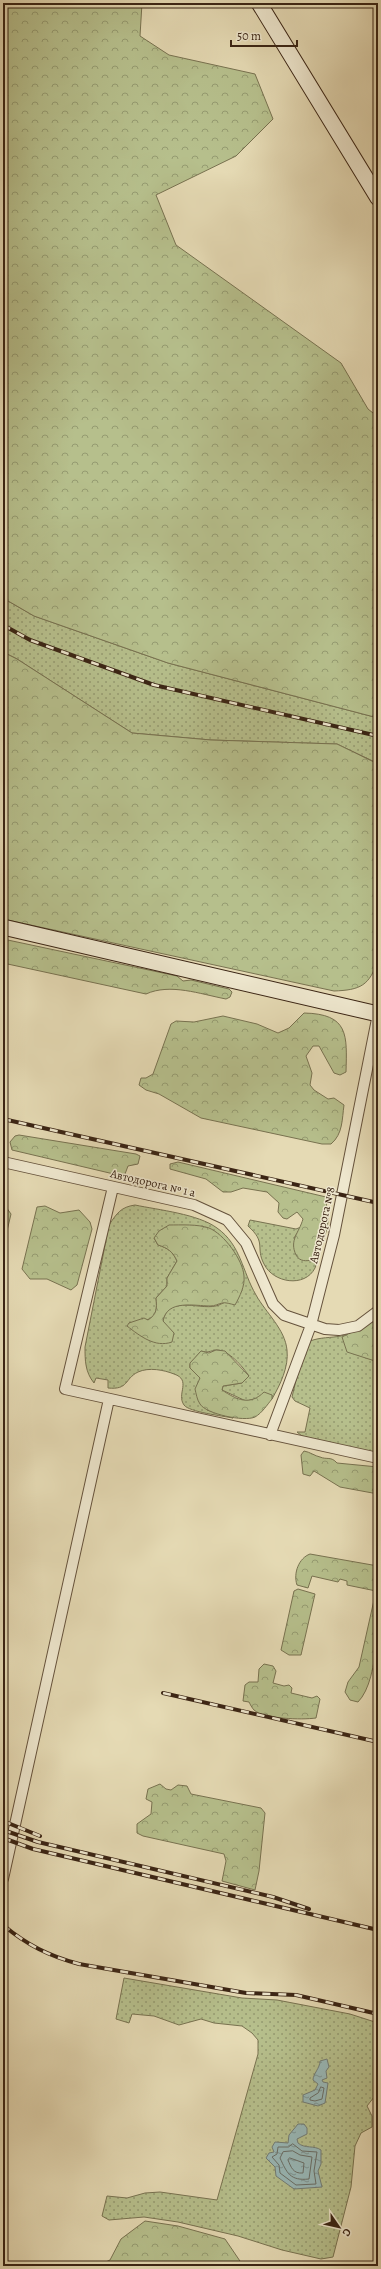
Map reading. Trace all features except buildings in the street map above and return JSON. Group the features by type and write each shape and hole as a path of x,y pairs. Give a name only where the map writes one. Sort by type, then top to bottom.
{"street":[{"path":"259,3 378,198"},
{"path":"3,927 378,1014"},
{"name":"Автодорога №8","path":"270,1436 311,1324 334,1235 378,1014"},
{"name":"Автодорога № 1 а","path":"3,1162 194,1206 227,1220 246,1243 273,1304 284,1315 325,1329 339,1330 358,1326 378,1311"},
{"path":"113,1187 65,1389 270,1436 378,1458"},
{"path":"3,1879 110,1399"}],"green space":[{"path":"3,3 142,3 140,36 169,55 255,74 273,119 236,156 156,195 176,245 341,363 368,409 378,417 378,718 168,663 34,616 3,598"},
{"path":"3,598 34,616 168,663 378,718 377,763 337,744 211,740 132,733 17,659 3,652"},
{"path":"3,652 17,659 132,733 211,740 337,744 378,764 378,959 375,968 367,981 357,988 334,991 3,919"},
{"path":"3,939 177,976 183,981 191,980 229,989 232,992 230,997 226,999 175,989 165,989 146,994 3,963"},
{"path":"304,1013 319,1014 330,1017 337,1022 345,1037 346,1072 340,1075 334,1073 319,1046 313,1046 306,1056 312,1073 310,1085 314,1090 328,1099 334,1098 344,1105 340,1131 338,1136 331,1144 322,1144 201,1118 159,1094 146,1090 139,1085 141,1078 146,1078 153,1074 171,1024 176,1021 194,1022 223,1016 257,1024 278,1033 289,1028"},
{"path":"19,1135 136,1154 140,1156 138,1164 128,1166 125,1174 118,1175 12,1150 10,1142 15,1136"},
{"path":"178,1162 326,1197 328,1222 326,1234 313,1260 306,1261 299,1259 294,1250 295,1237 303,1219 297,1212 287,1219 283,1218 278,1212 279,1203 267,1192 243,1188 231,1192 223,1192 206,1179 170,1169 170,1164"},
{"path":"3,1205 11,1214 3,1248"},
{"path":"135,1205 200,1219 217,1228 231,1242 236,1250 251,1286 260,1302 279,1328 286,1342 287,1363 281,1382 272,1399 272,1395 246,1401 222,1390 223,1386 242,1383 249,1376 230,1355 221,1350 207,1352 201,1351 190,1364 190,1368 200,1378 207,1410 233,1418 199,1412 184,1405 182,1401 182,1380 174,1374 166,1371 152,1369 142,1370 134,1375 123,1386 115,1388 108,1388 108,1380 96,1378 94,1383 91,1379 85,1361 85,1347 109,1225 120,1211 126,1207","holes":["154,1238 241,1293 222,1304 212,1307 179,1305 166,1313 163,1321 129,1323 147,1320 154,1315 156,1311 156,1298 167,1286 167,1278 177,1261 174,1255 167,1249 158,1245"]},
{"path":"45,1206 60,1213 79,1210 90,1222 92,1229 77,1285 71,1290 47,1279 30,1279 22,1269 37,1207"},
{"path":"250,1220 296,1229 301,1227 294,1238 313,1260 321,1247 315,1268 310,1274 297,1281 281,1279 274,1275 264,1264 260,1253 259,1241 254,1232 248,1226"},
{"path":"169,1225 200,1226 215,1231 232,1248 236,1255 243,1270 244,1283 235,1305 222,1303 212,1306 182,1305 170,1309 163,1321 174,1333 172,1342 160,1343 148,1340 127,1326 129,1323 144,1318 148,1320 153,1316 156,1308 156,1298 167,1286 167,1278 177,1261 172,1253 158,1245 154,1238 159,1231"},
{"path":"378,1314 378,1455 302,1436 297,1432 305,1432 310,1408 295,1401 292,1397 301,1359 310,1341 352,1333 365,1325"},
{"path":"378,1319 378,1362 347,1352 342,1337"},
{"path":"216,1350 225,1351 249,1376 242,1383 223,1386 222,1390 238,1399 243,1400 254,1399 264,1392 272,1395 272,1399 255,1417 234,1418 217,1414 204,1408 200,1404 195,1389 200,1378 190,1368 190,1363 201,1351 209,1353"},
{"path":"304,1451 322,1458 331,1459 337,1463 378,1467 378,1494 340,1487 314,1471 310,1476 303,1474 301,1455"},
{"path":"310,1554 378,1566 377,1639 371,1676 365,1691 358,1702 350,1700 345,1692 348,1682 359,1667 376,1591 347,1585 347,1581 340,1579 338,1582 312,1576 308,1588 297,1585 296,1571 298,1566 306,1556"},
{"path":"298,1589 315,1594 301,1655 289,1655 281,1650 294,1591"},
{"path":"264,1664 273,1666 276,1671 273,1683 284,1686 289,1685 292,1688 291,1693 312,1698 317,1696 320,1699 316,1718 293,1719 274,1717 259,1713 254,1710 249,1702 243,1701 245,1685 249,1682 258,1682 259,1669"},
{"path":"160,1784 166,1789 171,1790 178,1785 187,1786 191,1794 261,1808 265,1813 259,1871 255,1890 222,1881 226,1861 224,1854 143,1836 137,1833 137,1824 151,1814 152,1802 146,1799 148,1789"},
{"path":"124,1978 242,1998 277,2000 350,2014 378,2023 378,2092 367,2106 372,2116 372,2127 361,2133 355,2146 351,2187 333,2257 321,2259 282,2250 238,2236 178,2222 144,2217 109,2220 102,2216 107,2196 127,2198 145,2193 160,2192 217,2200 258,2054 258,2040 252,2033 242,2026 214,2023 201,2019 179,2025 154,2016 132,2014 129,2023 116,2019"},
{"path":"145,2221 178,2226 225,2239 242,2264 240,2266 97,2266 110,2260 121,2239"}],"water":[{"path":"327,2059 329,2067 326,2071 327,2078 322,2080 323,2082 328,2083 325,2103 318,2106 303,2102 303,2095 315,2090 318,2084 313,2080 320,2061"},
{"path":"298,2124 304,2124 307,2128 307,2134 297,2139 298,2143 321,2150 321,2164 318,2171 322,2187 294,2189 276,2176 275,2167 266,2158 269,2153 274,2152 272,2147 275,2142 288,2143 289,2135"}],"railway":[{"path":"3,625 30,640 154,685 378,736"},
{"path":"3,1119 378,1203"},
{"path":"163,1693 378,1742"},
{"path":"3,1821 40,1836"},
{"path":"3,1830 38,1842 273,1897 309,1909"},
{"path":"3,1838 33,1849 378,1930"},
{"path":"3,1925 39,1949 79,1964 246,1993 296,1995 378,2014"}]}
